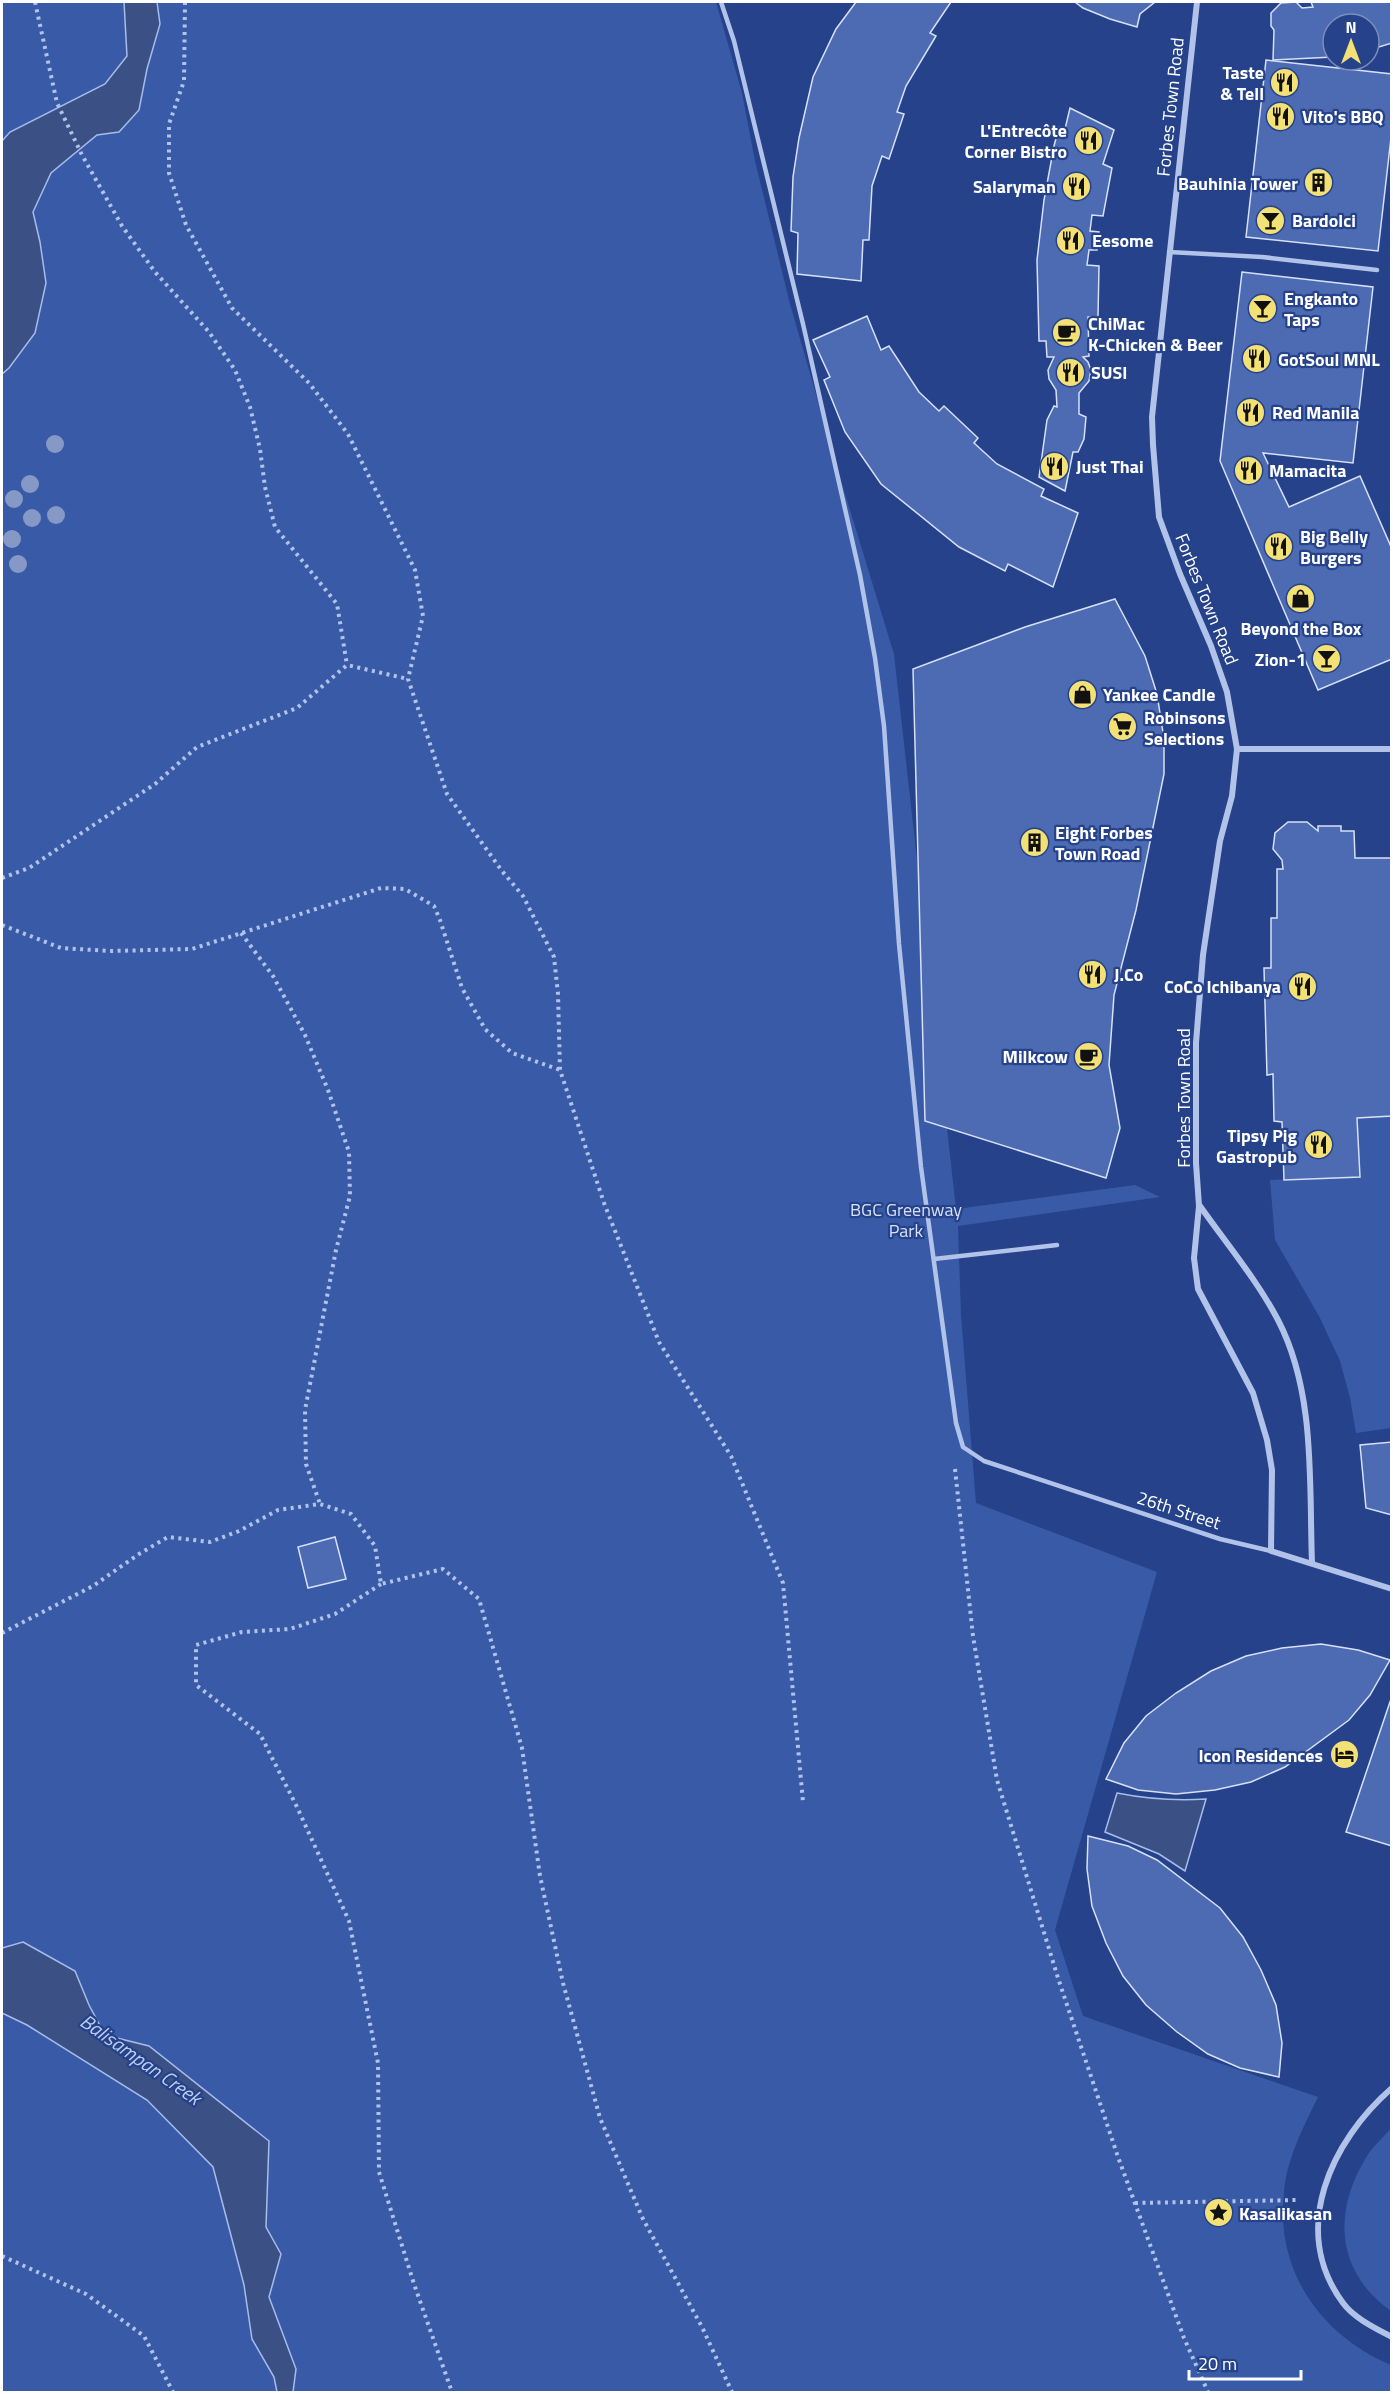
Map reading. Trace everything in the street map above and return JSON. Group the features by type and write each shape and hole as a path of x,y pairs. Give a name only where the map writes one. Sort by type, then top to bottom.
{"street":[{"name":"Forbes Town Road","path":"1197,2 1152,417 1159,517 1227,692 1237,749 1232,796 1220,841 1203,955 1196,1043 1196,1163 1200,1206 1194,1258 1198,1289 1217,1329 1253,1393 1267,1440 1272,1470 1271,1551"},
{"path":"1237,749 1392,749"},
{"name":"Forbes Town Road","path":"1200,1206 1278,1320 1293,1358 1301,1390 1307,1441 1312,1563"},
{"name":"26th Street","path":"1271,1551 1392,1589"},
{"path":"1392,2088 1354,2128 1332,2165 1320,2200 1318,2237 1325,2270 1344,2304 1369,2325 1392,2337"}],"lane":[{"path":"721,2 734,41 803,324 860,575 875,658 884,726 899,945 921,1167 934,1259 1057,1245"},
{"path":"1169,252 1262,257 1377,270"},
{"name":"26th Street","path":"934,1259 956,1423 963,1447 984,1461 1220,1539 1271,1551"}],"path":[{"path":"35,2 57,103 82,155 122,226 155,272 209,332 235,370 250,407 275,527 337,604 347,665"},
{"path":"185,2 184,81 169,124 169,173 186,225 232,308 309,384 348,434 416,570 423,615 408,679 447,794 502,871 523,896 554,957 558,994 560,1070 604,1203 659,1342 731,1456 783,1583 803,1802"},
{"path":"347,665 408,679"},
{"path":"2,878 29,868 155,784 197,747 297,708 347,665"},
{"path":"2,925 61,948 110,951 192,950 381,888 405,890 434,906 462,988 485,1029 512,1053 560,1070"},
{"path":"241,933 273,976 305,1035 328,1090 349,1152 350,1196 336,1250 305,1410 306,1464 320,1504"},
{"path":"2,1634 93,1586 168,1537 210,1542 278,1510 320,1504 351,1514 375,1546 381,1584"},
{"path":"452,2392 414,2284 379,2172 378,2063 349,1921 297,1807 260,1734 196,1685 196,1645 242,1632 290,1629 335,1614 381,1584 444,1569 479,1599 522,1748 540,1876 564,1983 600,2118 643,2219 702,2327 732,2392"},
{"path":"1135,2204 1320,2200"},
{"path":"2,2256 87,2294 144,2336 172,2392"}],"green space":[{"name":"BGC Greenway Park","path":"2,2 716,2 742,93 755,161 790,304 894,654 956,1209 1135,1185 1160,1197 958,1226 961,1315 976,1503 1157,1572 1055,1930 1083,2016 1318,2097 1296,2143 1288,2167 1283,2221 1287,2248 1295,2273 1324,2318 1343,2336 1366,2352 1391,2365 1391,2392 2,2392"},
{"path":"1391,1116 1391,1428 1356,1433 1340,1361 1319,1316 1275,1240 1270,1180 1359,1177 1357,1118"},
{"path":"1391,2128 1391,2311 1359,2278 1350,2260 1345,2240 1345,2219 1348,2198 1356,2177 1369,2152"}],"water":[{"path":"124,2 157,2 160,24 147,69 139,110 119,132 97,135 51,173 33,212 46,283 35,333 2,374 2,141 10,132 105,84 127,56"},
{"path":"1117,1793 1161,1799 1206,1799 1185,1871 1159,1854 1105,1832"},
{"name":"Balisampan Creek","path":"23,1942 75,1971 105,2035 149,2046 269,2141 266,2227 281,2254 269,2297 296,2369 293,2392 277,2392 274,2377 252,2339 244,2285 213,2167 147,2100 27,2025 2,2013 2,1948"}],"building":[{"path":"856,2 951,2 930,33 936,36 906,86 897,112 904,114 889,159 882,156 872,186 869,240 863,240 861,281 797,274 798,233 791,231 793,177 813,77 836,29"},
{"path":"1075,2 1155,2 1140,14 1137,27 1110,19 1083,8"},
{"path":"1296,2 1302,8 1313,7 1311,2 1392,2 1392,43 1381,46 1381,12 1321,12 1321,58 1273,60 1274,30 1271,26 1271,13 1281,3"},
{"name":"Bauhinia Tower","path":"1266,60 1321,66 1321,72 1392,74 1392,129 1378,251 1246,237"},
{"path":"1070,108 1114,130 1103,164 1112,168 1103,216 1092,215 1090,231 1099,232 1097,250 1089,250 1087,265 1099,266 1098,317 1088,317 1089,356 1083,357 1091,370 1089,381 1079,393 1079,414 1086,417 1084,439 1078,452 1073,452 1065,491 1039,477 1047,420 1054,406 1057,407 1056,390 1049,379 1048,370 1054,357 1047,357 1046,341 1039,341 1037,260 1044,200 1054,146 1059,127 1065,129"},
{"path":"1242,272 1373,287 1353,463 1263,453 1289,507 1360,476 1392,549 1392,659 1318,690 1220,461"},
{"path":"867,316 881,350 889,346 919,392 939,411 944,406 978,438 974,443 997,464 1044,489 1041,496 1078,513 1053,587 1008,564 1005,571 959,547 881,484 845,432 824,380 830,377 813,340"},
{"name":"Eight Forbes Town Road","path":"1115,599 1145,656 1157,694 1164,739 1164,774 1136,910 1114,995 1109,1065 1120,1128 1106,1178 925,1121 913,669 1025,627"},
{"path":"1288,822 1307,822 1318,831 1318,826 1341,826 1341,831 1354,831 1355,858 1392,858 1392,1116 1357,1118 1360,1177 1284,1180 1282,1122 1274,1121 1273,1074 1267,1075 1264,968 1271,968 1271,918 1277,918 1277,869 1283,869 1282,860 1273,849 1275,833"},
{"path":"1392,1442 1392,1515 1366,1508 1360,1445"},
{"path":"335,1537 346,1579 308,1588 298,1547"},
{"path":"1321,1644 1358,1650 1390,1660 1370,1695 1349,1720 1285,1767 1251,1782 1215,1790 1176,1794 1138,1790 1106,1779 1124,1743 1146,1716 1176,1693 1211,1671 1246,1656 1282,1648"},
{"path":"1392,1696 1392,1846 1346,1832"},
{"path":"1088,1836 1128,1846 1157,1860 1220,1908 1243,1937 1276,2005 1282,2043 1279,2077 1240,2068 1208,2054 1177,2032 1146,2005 1123,1976 1106,1943 1092,1906 1087,1869"}],"place":[{"name":"Taste & Tell","path":"1285,82"},
{"name":"Vito's BBQ","path":"1281,116"},
{"name":"L'Entrecôte Corner Bistro","path":"1088,140"},
{"name":"Bauhinia Tower","path":"1319,183"},
{"name":"Salaryman","path":"1077,186"},
{"name":"Bardolci","path":"1271,220"},
{"name":"Eesome","path":"1071,240"},
{"name":"Engkanto Taps","path":"1263,308"},
{"name":"ChiMac K-Chicken & Beer","path":"1067,333"},
{"name":"GotSoul MNL","path":"1257,359"},
{"name":"SUSI","path":"1070,372"},
{"name":"Red Manila","path":"1251,412"},
{"name":"Just Thai","path":"1055,466"},
{"name":"Mamacita","path":"1248,470"},
{"name":"Big Belly Burgers","path":"1279,546"},
{"name":"Beyond the Box","path":"1301,599"},
{"name":"Zion-1","path":"1327,659"},
{"name":"Yankee Candle","path":"1082,694"},
{"name":"Robinsons Selections","path":"1123,727"},
{"name":"Eight Forbes Town Road","path":"1034,842"},
{"name":"J.Co","path":"1093,974"},
{"name":"CoCo Ichibanya","path":"1302,986"},
{"name":"Milkcow","path":"1089,1056"},
{"name":"Tipsy Pig Gastropub","path":"1318,1145"},
{"name":"Icon Residences","path":"1344,1755"},
{"name":"Kasalikasan","path":"1218,2213"}]}
